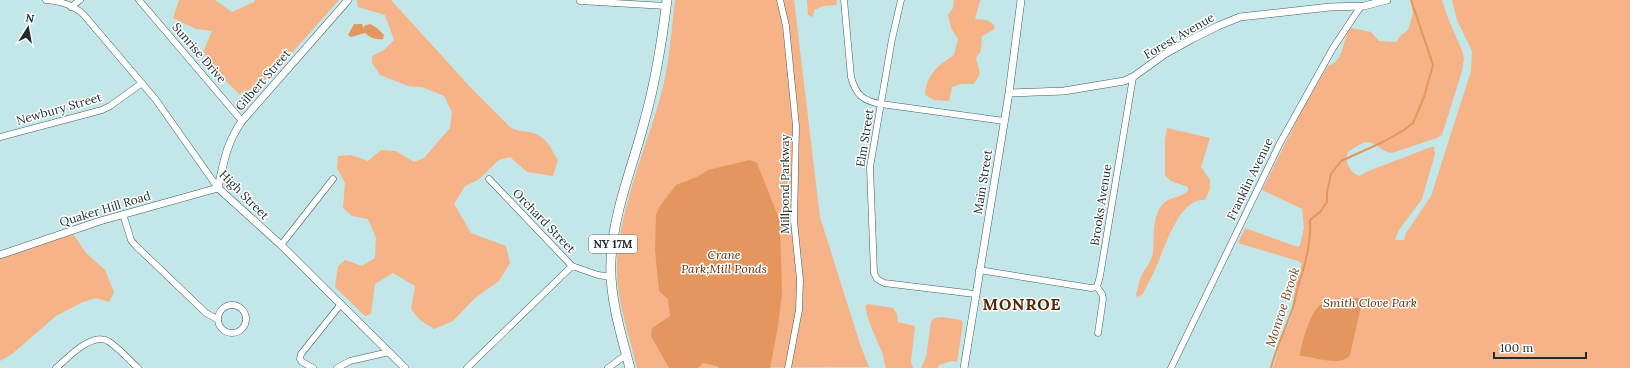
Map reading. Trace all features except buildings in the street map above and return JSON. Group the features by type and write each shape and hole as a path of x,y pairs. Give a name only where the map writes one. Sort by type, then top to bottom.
{"main road":[{"name":"NY 17M","path":"630,368 613,292 611,277 613,242 617,217 654,84 660,55 666,3"}],"street":[{"name":"High Street","path":"46,0 71,7 80,11 84,15 156,100 218,188 281,244 405,368"},
{"path":"71,7 80,0"},
{"name":"Sunrise Drive","path":"139,0 242,121"},
{"name":"Gilbert Street","path":"218,188 228,146 233,133 348,0"},
{"name":"Millpond Parkway","path":"780,0 787,39 796,126 794,221 800,280 799,310 788,368"},
{"path":"844,0 851,77 854,89 865,100 881,104 1004,121"},
{"name":"Elm Street","path":"901,0 892,39 870,175 875,276 877,279 890,284 976,294"},
{"name":"Main Street","path":"964,368 1009,93 1020,0"},
{"name":"Forest Avenue","path":"1009,93 1071,90 1103,85 1133,77 1165,54 1218,26 1240,17 1324,8 1361,6 1387,0"},
{"path":"580,1 666,3"},
{"name":"Franklin Avenue","path":"1171,368 1280,143 1333,48 1361,6"},
{"name":"Brooks Avenue","path":"1096,287 1100,276 1133,77"},
{"name":"Newbury Street","path":"0,137 102,110 142,83"},
{"path":"281,244 333,179"},
{"name":"Orchard Street","path":"489,179 572,266 598,275 611,277"},
{"name":"Quaker Hill Road","path":"0,255 123,214 218,188"},
{"path":"123,214 131,240 135,245 206,313 217,319 220,328 228,333 238,332 242,329 246,321 244,311 232,304 224,307 218,314 217,319"},
{"path":"467,368 572,266"},
{"path":"979,270 1091,288 1096,287 1102,294 1103,299 1098,333"},
{"path":"313,368 302,362 300,359 301,354 341,304"},
{"path":"56,368 86,343 97,339 107,341 138,368"},
{"path":"337,368 350,361 389,352"},
{"path":"608,368 626,355"}],"green space":[{"path":"179,0 215,0 232,12 254,2 255,0 339,0 282,64 260,85 239,94 206,61 204,50 212,31 196,29 173,18"},
{"path":"357,0 391,0 472,89 510,127 541,137 550,146 558,160 553,176 527,172 510,157 499,160 478,180 465,186 454,204 471,233 506,246 510,263 499,281 475,298 453,321 434,329 420,320 411,309 415,286 393,273 375,284 371,314 365,316 335,287 338,266 345,260 362,266 375,258 376,238 368,219 352,216 343,208 345,183 337,168 338,156 351,155 368,161 381,150 396,151 414,162 424,158 450,128 452,112 444,96 422,87 408,86 380,75 372,63 372,56 384,50 394,40 385,15 358,7"},
{"name":"Crane Park;Mill Ponds","path":"675,0 794,0 820,217 860,344 869,367 637,368 619,292 617,279 618,247 627,205 659,102 665,77"},
{"path":"807,0 837,0 836,5 823,6 814,10 813,17 808,15"},
{"path":"954,0 982,0 980,1 975,19 987,20 994,25 995,29 982,36 981,51 976,58 980,74 974,84 961,84 952,87 949,101 934,100 925,95 930,76 938,67 954,55 958,39 951,28 948,15 953,8"},
{"name":"Smith Clove Park","path":"1410,0 1442,0 1464,59 1462,71 1442,135 1392,153 1384,151 1367,142 1360,144 1348,152 1347,163 1349,167 1356,175 1360,176 1366,172 1434,147 1435,154 1422,199 1399,230 1395,240 1404,240 1406,233 1431,196 1471,71 1472,51 1457,20 1452,0 1630,0 1630,368 1273,368 1282,337 1291,318 1296,283 1302,264 1298,261 1238,243 1245,228 1298,247 1300,245 1304,228 1302,209 1262,190 1304,106 1328,66 1333,64 1340,56 1349,30 1351,28 1371,32 1379,41 1396,42 1409,28 1413,12"},
{"path":"1167,128 1210,138 1201,167 1210,180 1210,189 1205,200 1196,201 1188,206 1181,215 1169,236 1142,295 1137,297 1136,294 1141,276 1149,264 1152,256 1154,247 1154,226 1157,214 1166,201 1188,191 1188,187 1171,181 1165,175 1165,140"},
{"path":"74,235 86,253 105,270 114,292 109,302 96,298 83,302 56,316 12,354 0,361 0,259 62,237"},
{"path":"868,304 893,308 897,314 898,322 915,326 911,362 913,368 886,368 882,352 866,312 865,306"},
{"path":"942,317 961,320 963,323 957,362 952,361 939,365 938,368 921,368 926,357 931,322 934,318"}],"shaded area":[{"path":"354,24 362,24 364,29 364,26 370,24 384,35 383,39 374,38 365,33 351,37 348,35"},
{"path":"750,160 757,163 780,221 782,294 770,368 719,368 717,366 703,363 698,368 669,368 651,336 652,328 670,316 668,299 659,291 655,250 656,215 660,206 676,185 697,177 708,170"},
{"path":"1356,298 1361,299 1362,302 1350,355 1346,359 1340,361 1300,356 1306,330 1316,309 1322,304"}],"waterway":[{"name":"Monroe Brook","path":"1271,368 1293,307 1298,284 1305,263 1309,242 1310,220 1320,212 1327,202 1327,192 1331,174 1341,161 1383,142 1413,123 1424,97 1433,65 1411,0"}],"district":[{"name":"MONROE","path":"1022,304"}]}
